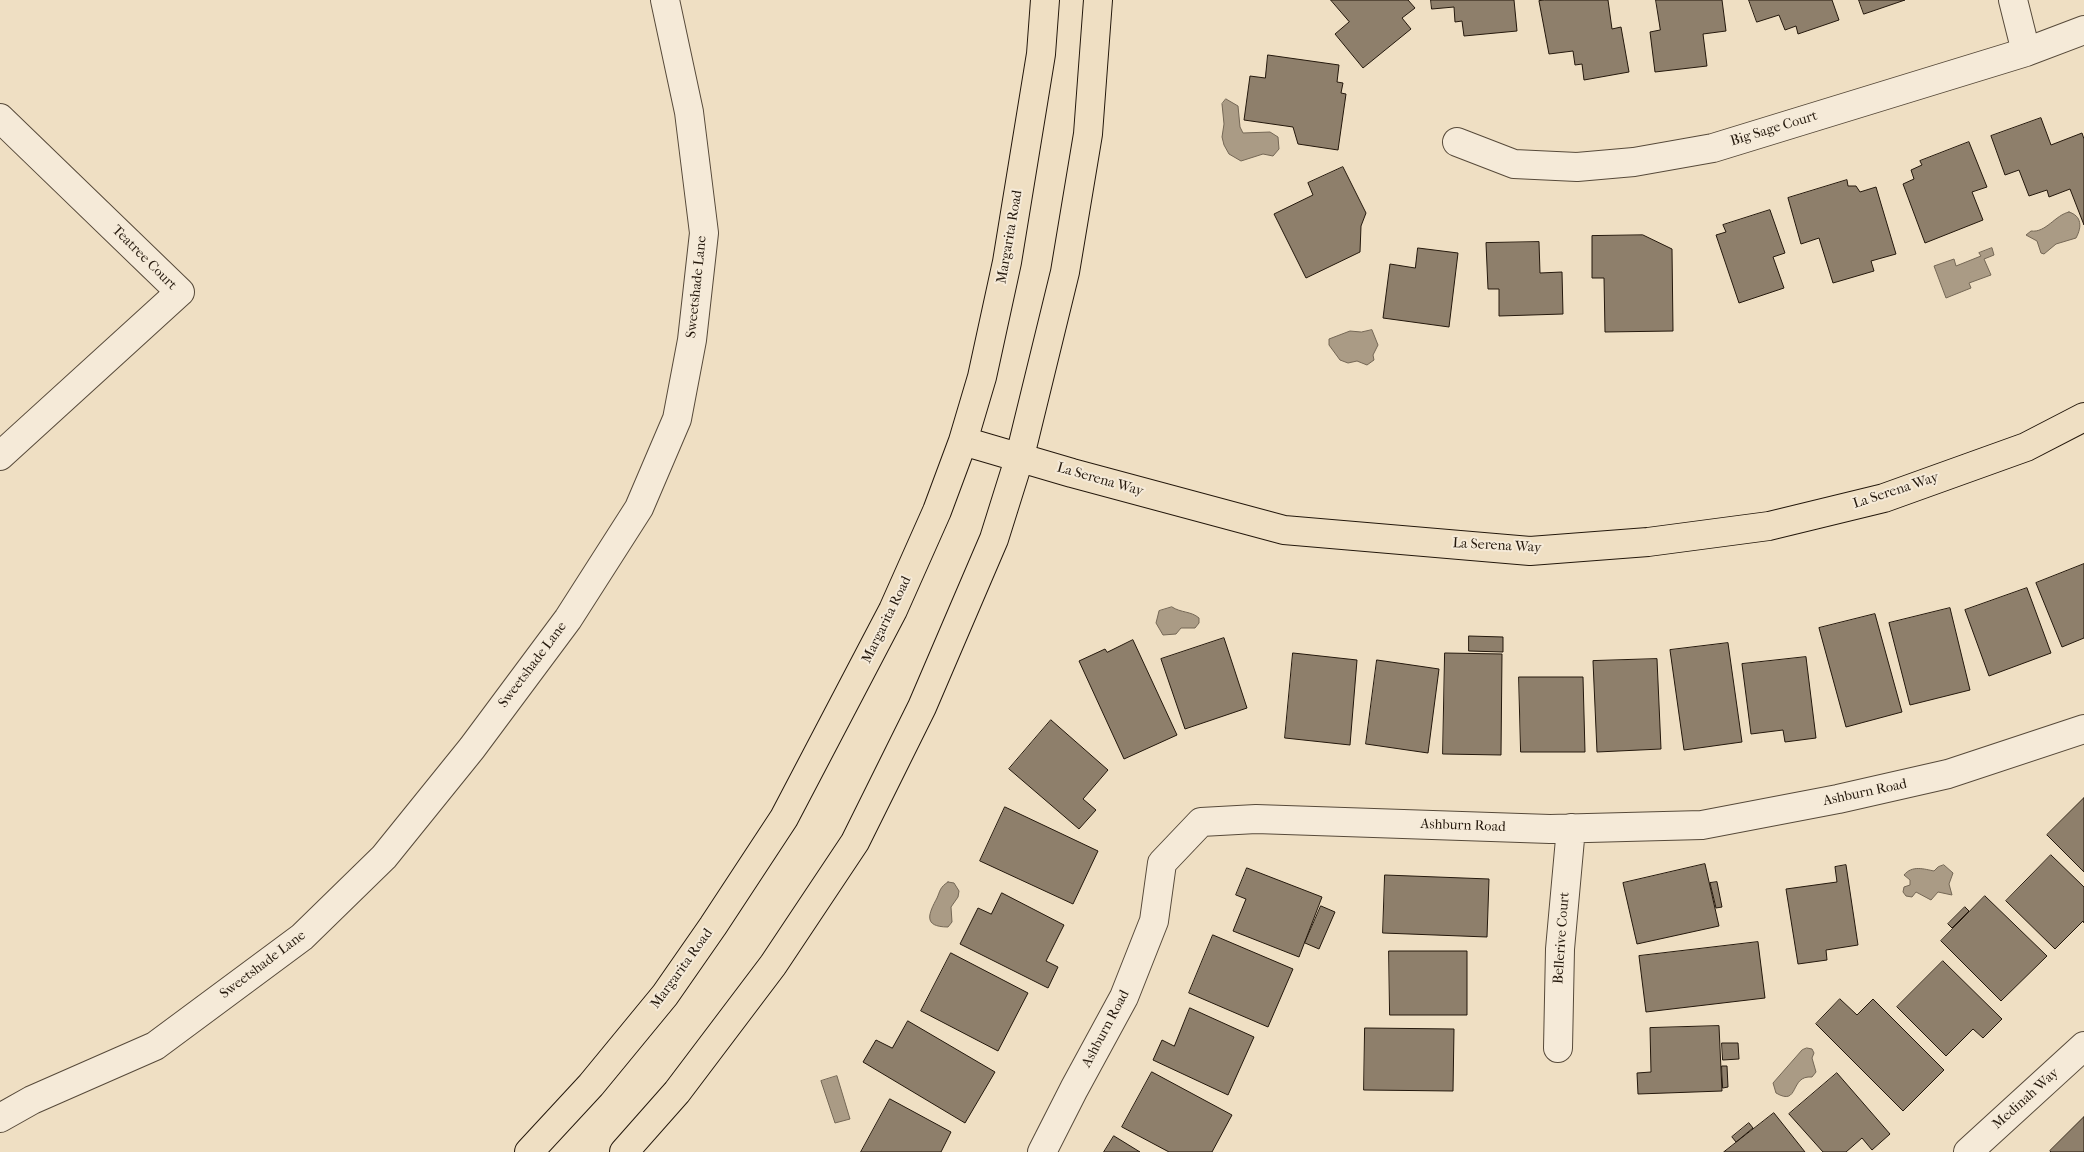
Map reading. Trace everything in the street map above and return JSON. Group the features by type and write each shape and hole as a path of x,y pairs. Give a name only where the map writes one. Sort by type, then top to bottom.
{"main road":[{"name":"Margarita Road","path":"528,1152 591,1085 665,995 713,926 784,818 894,610 937,511 963,441 982,377 1007,262 1041,54 1045,0"},
{"path":"624,1152 677,1092 773,965 854,842 926,698 994,538 1020,456 1067,262 1088,134 1098,0"},
{"name":"La Serena Way","path":"963,441 1020,456 1072,473 1284,530 1530,551 1648,542 1769,526 1884,498 2026,447 2084,417"}],"street":[{"name":"Sweetshade Lane","path":"0,1118 32,1100 156,1046 302,937 384,857 472,748 568,619 639,508 677,419 692,340 704,233 689,112 665,0"},
{"path":"2013,0 2026,52"},
{"name":"Big Sage Court","path":"1458,142 1514,164 1577,167 1634,162 1713,148 2026,52 2084,30"},
{"name":"Teatree Court","path":"0,118 180,292 0,456"},
{"name":"Ashburn Road","path":"1042,1152 1124,997 1154,921 1162,863 1201,822 1256,819 1550,829 1702,825 1790,809 1948,774 2084,729"},
{"name":"Bellerive Court","path":"1558,1048 1560,949 1571,828"},
{"name":"Medinah Way","path":"1968,1152 2084,1046"}],"shaded area":[{"path":"1226,99 1238,106 1240,127 1243,133 1270,132 1278,137 1279,149 1273,156 1263,154 1241,161 1229,154 1222,137 1224,124 1222,104"},
{"path":"2069,212 2076,216 2080,222 2076,238 2056,244 2044,254 2041,253 2037,241 2026,235 2031,231 2046,227"},
{"path":"1992,248 1994,255 1984,259 1991,275 1969,283 1971,288 1946,298 1934,266 1954,259 1956,266 1981,256 1979,253"},
{"path":"1372,330 1378,345 1373,355 1374,360 1367,365 1357,361 1348,363 1340,360 1329,345 1329,339 1350,331"},
{"path":"1172,607 1196,616 1199,618 1199,623 1195,628 1181,628 1176,634 1163,635 1156,623 1159,611"},
{"path":"1944,865 1953,873 1949,884 1952,895 1938,892 1931,900 1916,892 1912,897 1906,896 1903,892 1904,887 1910,885 1910,880 1904,875 1907,872 1914,869 1934,871"},
{"path":"948,882 954,883 959,891 958,897 951,907 952,922 948,927 934,925 931,922 930,914 941,889"},
{"path":"1812,1049 1814,1053 1812,1058 1816,1072 1812,1077 1800,1081 1789,1096 1776,1093 1773,1083 1802,1050"},
{"path":"837,1076 850,1119 835,1123 821,1081"}],"building":[{"path":"1331,0 1408,0 1415,8 1402,18 1411,29 1363,68 1335,34 1349,22"},
{"path":"1431,0 1514,0 1517,31 1464,36 1462,21 1455,22 1454,7 1432,9"},
{"path":"1608,0 1612,29 1621,27 1629,72 1584,80 1582,64 1575,65 1573,51 1549,54 1539,1"},
{"path":"1656,0 1722,0 1726,31 1703,34 1707,66 1655,72 1650,32 1660,30"},
{"path":"1749,0 1832,0 1839,20 1798,34 1796,26 1785,30 1779,15 1757,22"},
{"path":"1859,0 1905,0 1864,14"},
{"path":"1268,55 1339,65 1337,82 1343,83 1341,93 1346,94 1338,150 1298,144 1293,127 1244,120 1250,76 1265,78"},
{"path":"2041,118 2051,145 2082,133 2084,139 2084,225 2070,189 2049,197 2047,190 2029,196 2019,170 2005,175 1991,136"},
{"path":"1969,142 1987,187 1972,192 1983,220 1925,243 1903,184 1914,179 1911,170 1922,165 1920,161"},
{"path":"1343,167 1366,213 1361,226 1360,252 1306,278 1274,214 1313,195 1308,183"},
{"path":"1847,180 1848,186 1856,186 1860,192 1876,187 1896,254 1871,261 1874,271 1833,283 1819,238 1801,244 1788,198"},
{"path":"1770,210 1785,253 1773,257 1784,288 1739,303 1716,235 1726,232 1723,225"},
{"path":"1643,235 1672,249 1673,331 1605,332 1604,278 1592,278 1592,236"},
{"path":"1539,242 1540,273 1562,272 1563,314 1499,316 1499,289 1488,289 1486,243"},
{"path":"1418,248 1458,253 1449,327 1383,318 1390,264 1415,268"},
{"path":"2084,564 2084,638 2062,647 2036,583"},
{"path":"2027,588 2051,653 1989,676 1965,610"},
{"path":"1950,608 1970,690 1910,705 1889,623"},
{"path":"1875,614 1902,712 1846,727 1819,628"},
{"path":"1469,636 1503,637 1503,652 1469,651"},
{"path":"1224,638 1247,708 1185,729 1161,659"},
{"path":"1133,640 1177,735 1124,759 1079,661 1105,649 1107,652"},
{"path":"1728,643 1742,742 1684,750 1670,650"},
{"path":"1293,653 1357,660 1350,745 1285,738"},
{"path":"1445,653 1502,654 1501,755 1443,754"},
{"path":"1806,657 1816,738 1785,742 1783,730 1751,734 1742,664"},
{"path":"1657,659 1661,749 1597,752 1593,661"},
{"path":"1377,660 1439,669 1428,753 1366,744"},
{"path":"1519,677 1583,677 1585,752 1521,752"},
{"path":"1051,720 1108,770 1083,799 1096,810 1079,829 1009,769"},
{"path":"2084,798 2084,872 2047,835"},
{"path":"1005,807 1098,851 1073,904 980,861"},
{"path":"2051,855 2084,887 2084,923 2083,921 2055,949 2006,901"},
{"path":"1705,864 1719,926 1637,944 1623,883"},
{"path":"1846,865 1858,945 1826,950 1827,960 1798,964 1786,889 1837,882 1835,867"},
{"path":"1247,868 1322,897 1299,957 1233,931 1246,899 1236,895"},
{"path":"1385,875 1489,879 1487,937 1383,933"},
{"path":"1717,882 1722,907 1716,908 1710,883"},
{"path":"1002,893 1064,925 1046,961 1058,967 1048,988 960,944 978,908 991,914"},
{"path":"1985,896 2047,956 2001,1001 1941,941"},
{"path":"1321,906 1335,912 1319,949 1305,943"},
{"path":"1965,907 1969,911 1952,928 1948,924"},
{"path":"1213,935 1293,969 1268,1027 1189,993"},
{"path":"1758,942 1765,998 1646,1012 1639,956"},
{"path":"1389,951 1467,951 1467,1015 1390,1015"},
{"path":"951,953 1028,993 998,1051 921,1011"},
{"path":"1943,961 2002,1019 1983,1038 1973,1029 1946,1056 1897,1007"},
{"path":"1840,999 1857,1015 1873,999 1944,1070 1903,1111 1816,1024"},
{"path":"1190,1008 1254,1037 1228,1095 1153,1060 1162,1040 1174,1046"},
{"path":"908,1021 995,1072 965,1123 863,1062 876,1040 892,1048"},
{"path":"1719,1026 1722,1091 1638,1094 1637,1073 1651,1072 1650,1028"},
{"path":"1365,1028 1454,1029 1453,1091 1364,1090"},
{"path":"1722,1043 1738,1043 1739,1059 1723,1060"},
{"path":"1722,1066 1727,1066 1728,1087 1723,1088"},
{"path":"1152,1072 1232,1115 1212,1152 1169,1152 1122,1127"},
{"path":"1837,1073 1890,1134 1872,1150 1862,1138 1846,1152 1823,1152 1789,1114"},
{"path":"890,1099 951,1132 941,1152 861,1152"},
{"path":"1774,1113 1805,1152 1724,1152"},
{"path":"2084,1117 2084,1152 2051,1152 2050,1151"},
{"path":"1749,1123 1753,1128 1736,1142 1732,1137"},
{"path":"1114,1136 1140,1152 1104,1152"}]}
